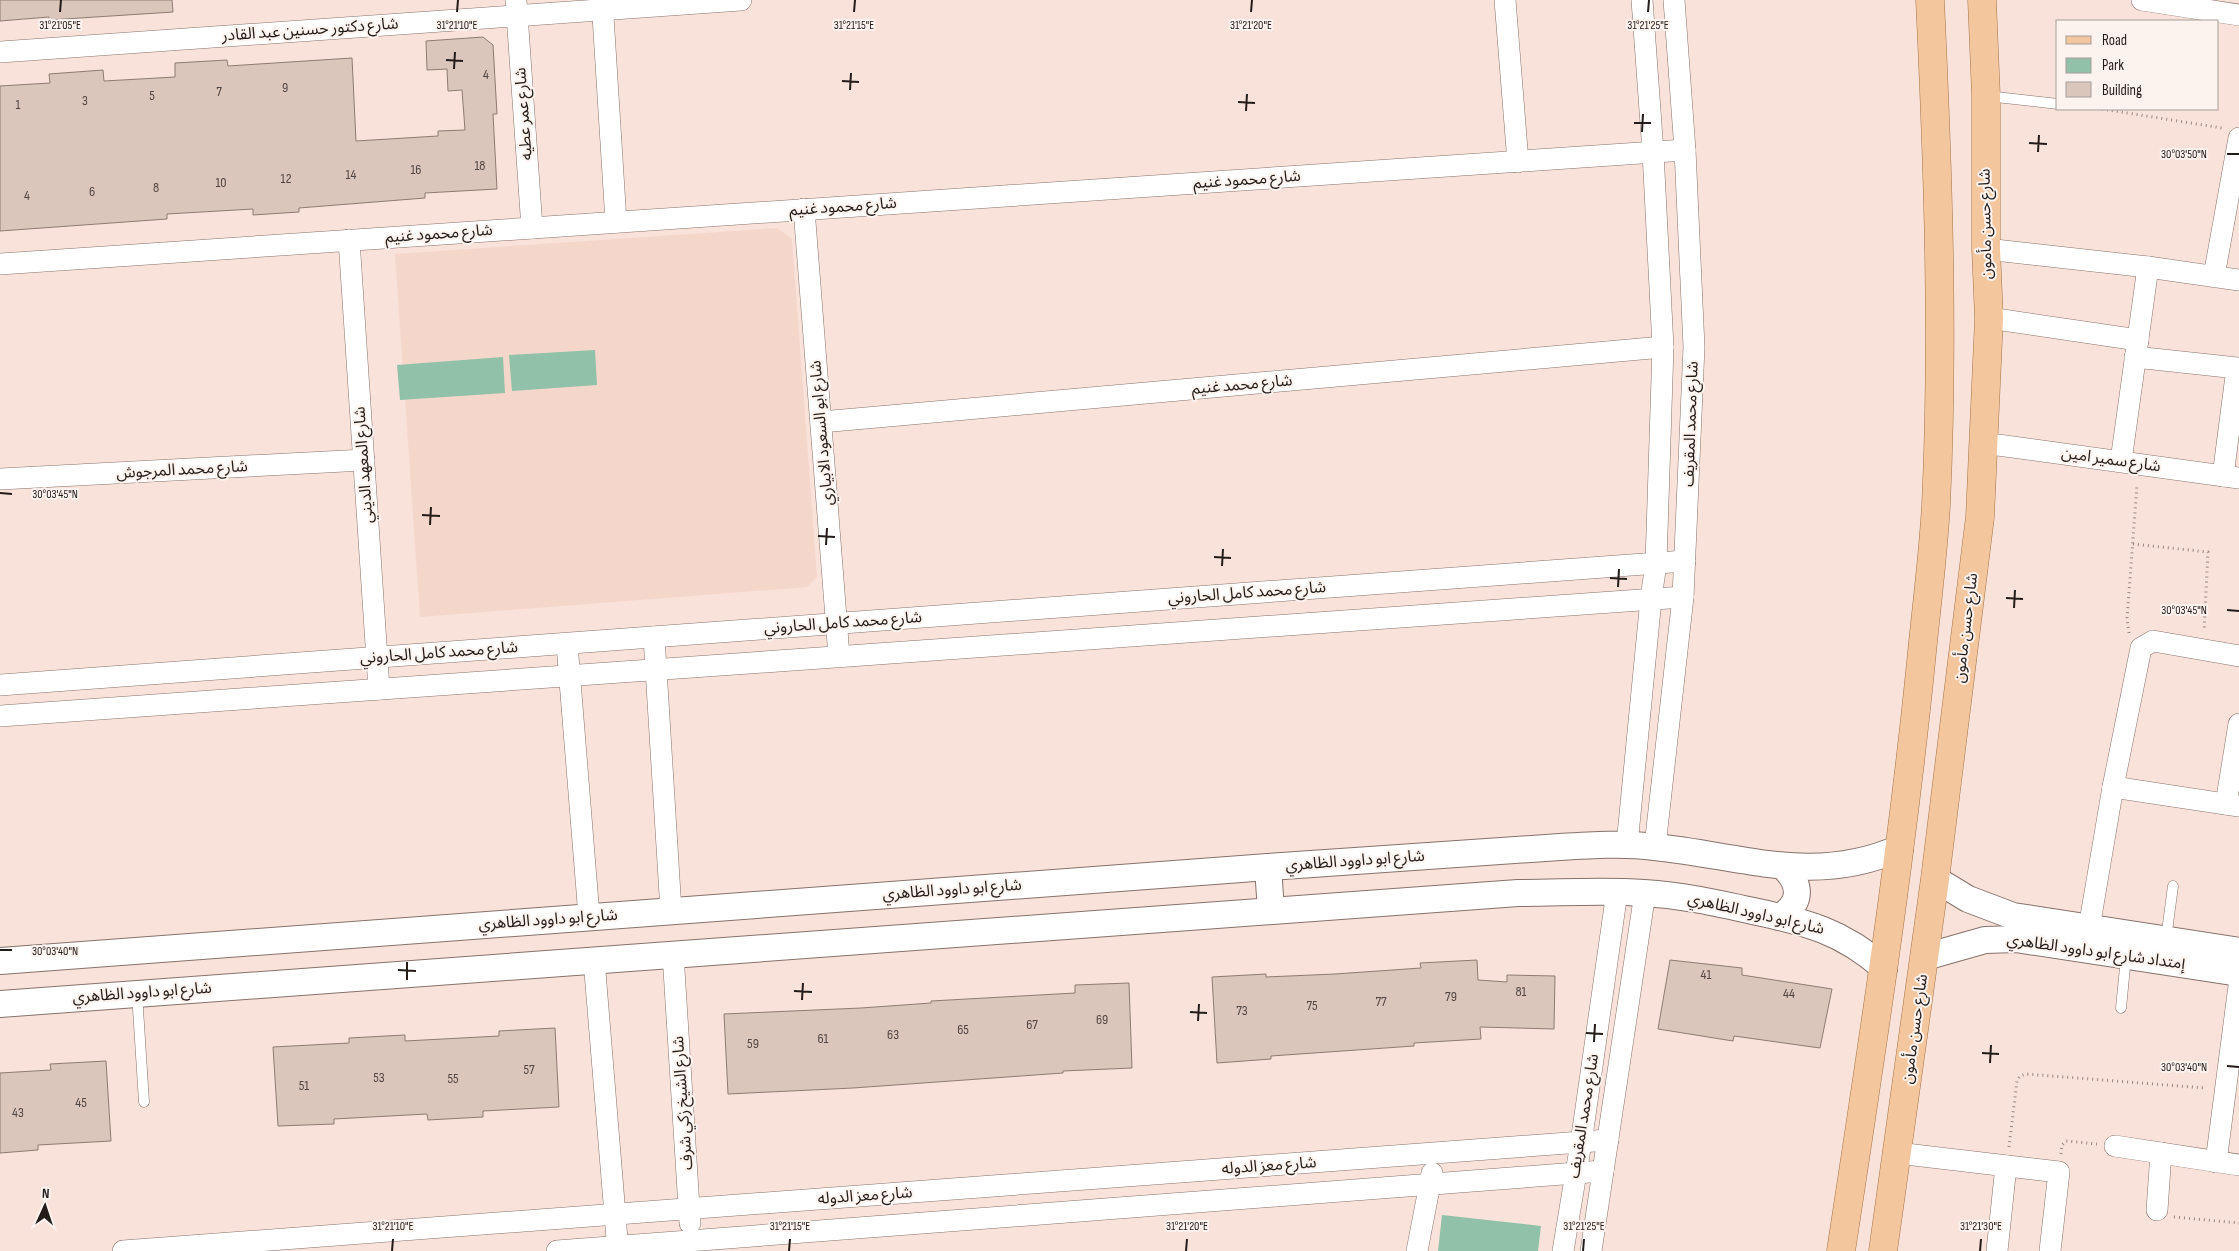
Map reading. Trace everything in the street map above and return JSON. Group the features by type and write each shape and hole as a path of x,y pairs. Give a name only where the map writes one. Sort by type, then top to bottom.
{"main road":[{"path":"1841,1251 1884,968 1900,848 1936,509 1940,390 1939,194 1930,0"},
{"name":"شارع حسن مأمون","path":"1883,1251 1936,878 1980,517 1989,318 1986,249 1986,96 1982,0"}],"street":[{"name":"شارع دكتور حسنين عبد القادر","path":"0,52 517,8 741,0"},
{"path":"1505,0 1518,162"},
{"name":"شارع محمد المقريف","path":"1627,845 1656,563 1663,347 1653,152 1642,0"},
{"name":"شارع محمد المقريف","path":"1654,846 1686,561 1694,347 1685,150 1674,0"},
{"path":"2142,0 2210,5 2239,15"},
{"path":"603,5 616,222"},
{"name":"شارع عمر عطيه","path":"517,8 532,228"},
{"path":"2214,276 2234,133"},
{"name":"شارع محمود غنيم","path":"0,264 1685,150"},
{"name":"شارع ابو السعود الابياري","path":"804,210 839,656"},
{"name":"شارع المعهد الديني","path":"349,240 379,689"},
{"path":"1986,249 2148,267 2239,280"},
{"path":"2129,463 2137,349 2148,267"},
{"path":"1989,318 2237,368 2231,477"},
{"name":"شارع محمد غنيم","path":"821,422 1663,347"},
{"name":"شارع سمير امين","path":"1984,443 2231,477"},
{"name":"شارع محمد المرجوش","path":"0,479 364,460"},
{"name":"شارع محمد كامل الحاروني","path":"0,685 1686,561"},
{"name":"شارع محمد كامل الحاروني","path":"0,716 1683,596"},
{"path":"654,637 671,910"},
{"path":"2089,928 2113,787 2138,655 2141,648 2153,641 2239,656"},
{"path":"567,644 589,916"},
{"path":"2113,787 2232,805 2239,724"},
{"name":"شارع ابو داوود الظاهري","path":"0,961 1268,866 1560,847 1654,846 1783,866 1840,866 1881,857 1900,848"},
{"path":"1268,866 1271,911"},
{"path":"1780,917 1794,904 1797,895 1797,885 1793,876 1783,866"},
{"name":"إمتداد شارع ابو داوود الظاهري","path":"1936,878 1968,899 1999,912 2027,919 2239,950"},
{"name":"شارع محمد المقريف","path":"1563,1251 1581,1142 1617,892"},
{"name":"شارع ابو داوود الظاهري","path":"0,1004 1271,911 1518,894 1617,892 1645,893 1703,900 1780,917 1835,933 1853,943 1884,968"},
{"name":"شارع محمد المقريف","path":"1592,1251 1645,893"},
{"path":"1999,912 1993,923 1996,934 2001,938"},
{"name":"إمتداد شارع ابو داوود الظاهري","path":"1925,956 1964,944 2001,938 2239,973"},
{"name":"شارع الشيخ زكي شرف","path":"674,954 692,1246"},
{"path":"594,960 617,1249"},
{"path":"2216,1162 2239,986"},
{"name":"شارع معز الدوله","path":"123,1251 1608,1140"},
{"path":"2115,1146 2239,1165"},
{"path":"1417,1251 1437,1153"},
{"path":"1897,1153 2059,1172 2050,1251"},
{"path":"2157,1210 2162,1153"},
{"path":"1997,1251 2006,1166"},
{"name":"شارع معز الدوله","path":"557,1251 692,1246 1604,1171"}],"lane":[{"path":"1986,96 2056,104"},
{"path":"2166,940 2173,886"},
{"path":"2121,1008 2126,956"},
{"path":"137,993 144,1102"}],"path":[{"path":"2108,110 2234,133"},
{"path":"2129,463 2133,544 2127,619 2129,633 2138,655"},
{"path":"2133,544 2208,552 2203,650"},
{"path":"2006,1166 2017,1081 2020,1076 2026,1074 2226,1090"},
{"path":"2059,1172 2064,1142 2115,1146"},
{"path":"2157,1210 2160,1215 2239,1223"}],"shaded area":[{"path":"777,228 792,239 817,577 807,587 420,617 395,254"}],"green space":[{"path":"595,350 597,385 512,391 509,355"},
{"path":"503,357 505,393 400,400 397,365"},
{"path":"1442,1215 1541,1226 1538,1251 1438,1251"}],"building":[{"path":"0,0 172,0 173,12 49,20 49,17 0,21"},
{"path":"483,37 493,45 497,114 493,114 497,189 425,193 425,198 299,208 299,212 253,215 253,209 167,214 167,219 0,231 0,86 50,83 49,74 103,70 104,81 175,77 175,63 227,60 228,66 352,58 356,141 438,136 438,131 465,130 462,90 448,91 447,69 427,70 426,41"},
{"path":"1477,960 1478,980 1507,982 1507,975 1555,976 1554,1029 1480,1027 1481,1039 1414,1043 1414,1046 1271,1056 1271,1059 1217,1063 1212,977 1266,974 1266,977 1335,974 1421,968 1420,963"},
{"path":"1670,960 1742,968 1742,975 1832,989 1820,1048 1734,1036 1733,1041 1658,1029"},
{"path":"1129,983 1132,1068 1063,1071 1063,1073 853,1088 728,1094 724,1014 861,1008 931,1003 931,1001 1075,993 1075,985"},
{"path":"555,1028 559,1107 483,1111 483,1117 428,1120 427,1114 334,1119 334,1124 278,1126 273,1047 349,1043 349,1038 405,1035 405,1041 499,1036 499,1031"},
{"path":"106,1061 111,1141 38,1145 38,1150 0,1153 0,1073 51,1070 50,1064"}]}
